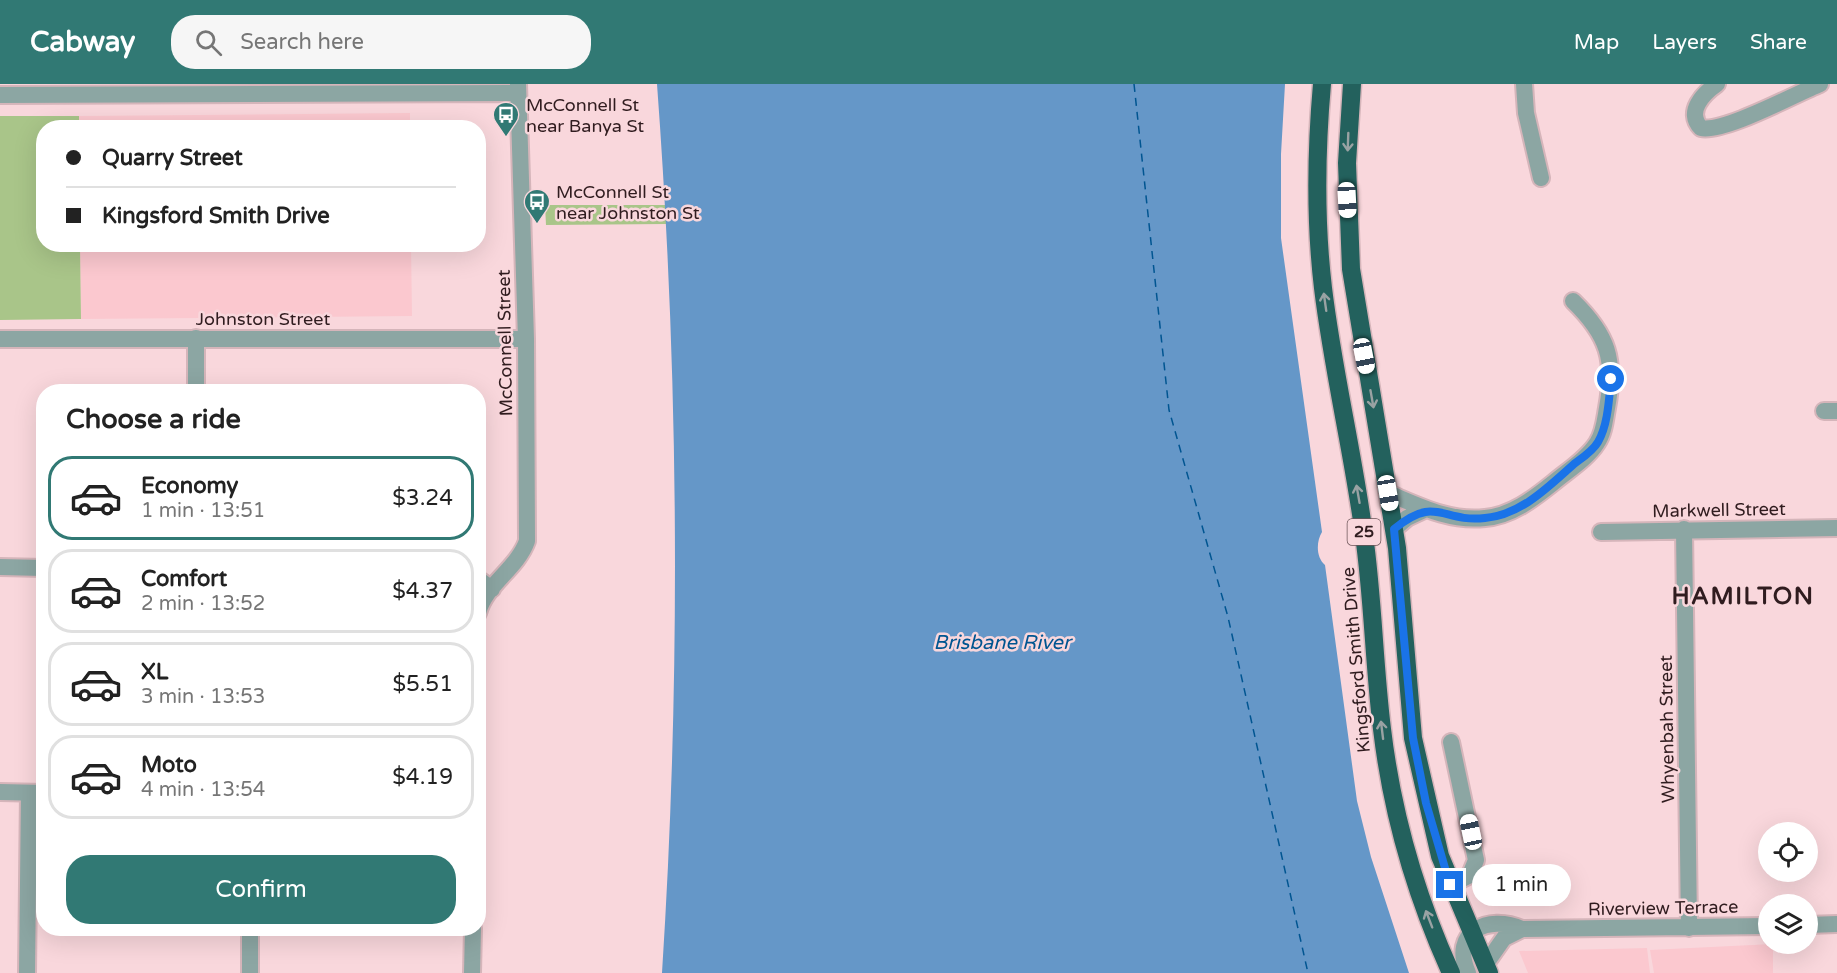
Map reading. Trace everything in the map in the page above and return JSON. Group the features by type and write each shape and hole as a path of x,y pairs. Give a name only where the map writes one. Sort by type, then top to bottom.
{"highway":[{"name":"Kingsford Smith Drive","path":"1322,84 1317,155 1318,234 1331,340 1364,535 1382,731 1402,835 1425,908 1451,973"},
{"name":"25","path":"1352,84 1347,163 1352,269 1394,529 1413,738 1426,803 1450,885 1487,969"}],"street":[{"path":"1524,84 1526,113 1541,178"},
{"path":"1717,84 1704,94 1696,110 1697,125 1706,129 1727,125 1820,84"},
{"path":"0,95 518,88"},
{"name":"McConnell Street","path":"486,583 522,555 527,541 526,339 518,88"},
{"path":"1388,493 1424,510 1477,519 1506,513 1537,496 1598,443 1609,401 1612,363 1600,335 1573,301"},
{"path":"196,338 196,384"},
{"name":"Johnston Street","path":"0,339 526,339"},
{"path":"1394,529 1407,518 1424,510"},
{"name":"Markwell Street","path":"1601,532 1837,528"},
{"name":"Whyenbah Street","path":"1684,530 1689,928"},
{"path":"0,567 36,568"},
{"path":"1450,885 1470,875 1476,860 1451,742"},
{"path":"0,792 36,793 27,973"},
{"name":"Riverview Terrace","path":"1471,933 1483,926 1502,922 1522,929 1758,926"},
{"path":"1818,925 1837,924"},
{"path":"1487,969 1504,938 1522,929"},
{"path":"1468,973 1462,954 1464,941 1471,933"},
{"path":"249,973 250,936"},
{"path":"472,973 473,936"}],"shaded area":[{"path":"410,113 410,120 79,120 79,116"},
{"path":"80,252 411,252 412,316 81,319"},
{"path":"1758,945 1758,954 1773,954 1773,973 1654,973 1650,950"},
{"path":"1647,948 1650,973 1528,973 1519,951"}],"green space":[{"path":"0,116 79,116 79,120 36,120 36,252 80,252 81,319 0,320"},
{"path":"545,205 666,205 666,224 546,225"}],"water":[{"name":"Brisbane River","path":"657,84 1285,84 1281,154 1281,238 1322,532 1318,549 1325,565 1357,801 1371,857 1409,973 662,973 672,751 675,528 670,306"}],"ferry route":[{"path":"1134,84 1169,410 1228,617 1308,973"}],"place":[{"name":"McConnell St near Banya St","path":"506,138"},
{"name":"McConnell St near Johnston St","path":"537,225"}],"district":[{"name":"HAMILTON","path":"1743,596"}],"route":[{"path":"1450,885 1426,803 1413,738 1394,529 1407,518 1424,510 1482,519 1506,513 1530,501 1598,443 1609,401 1611,379"}]}
